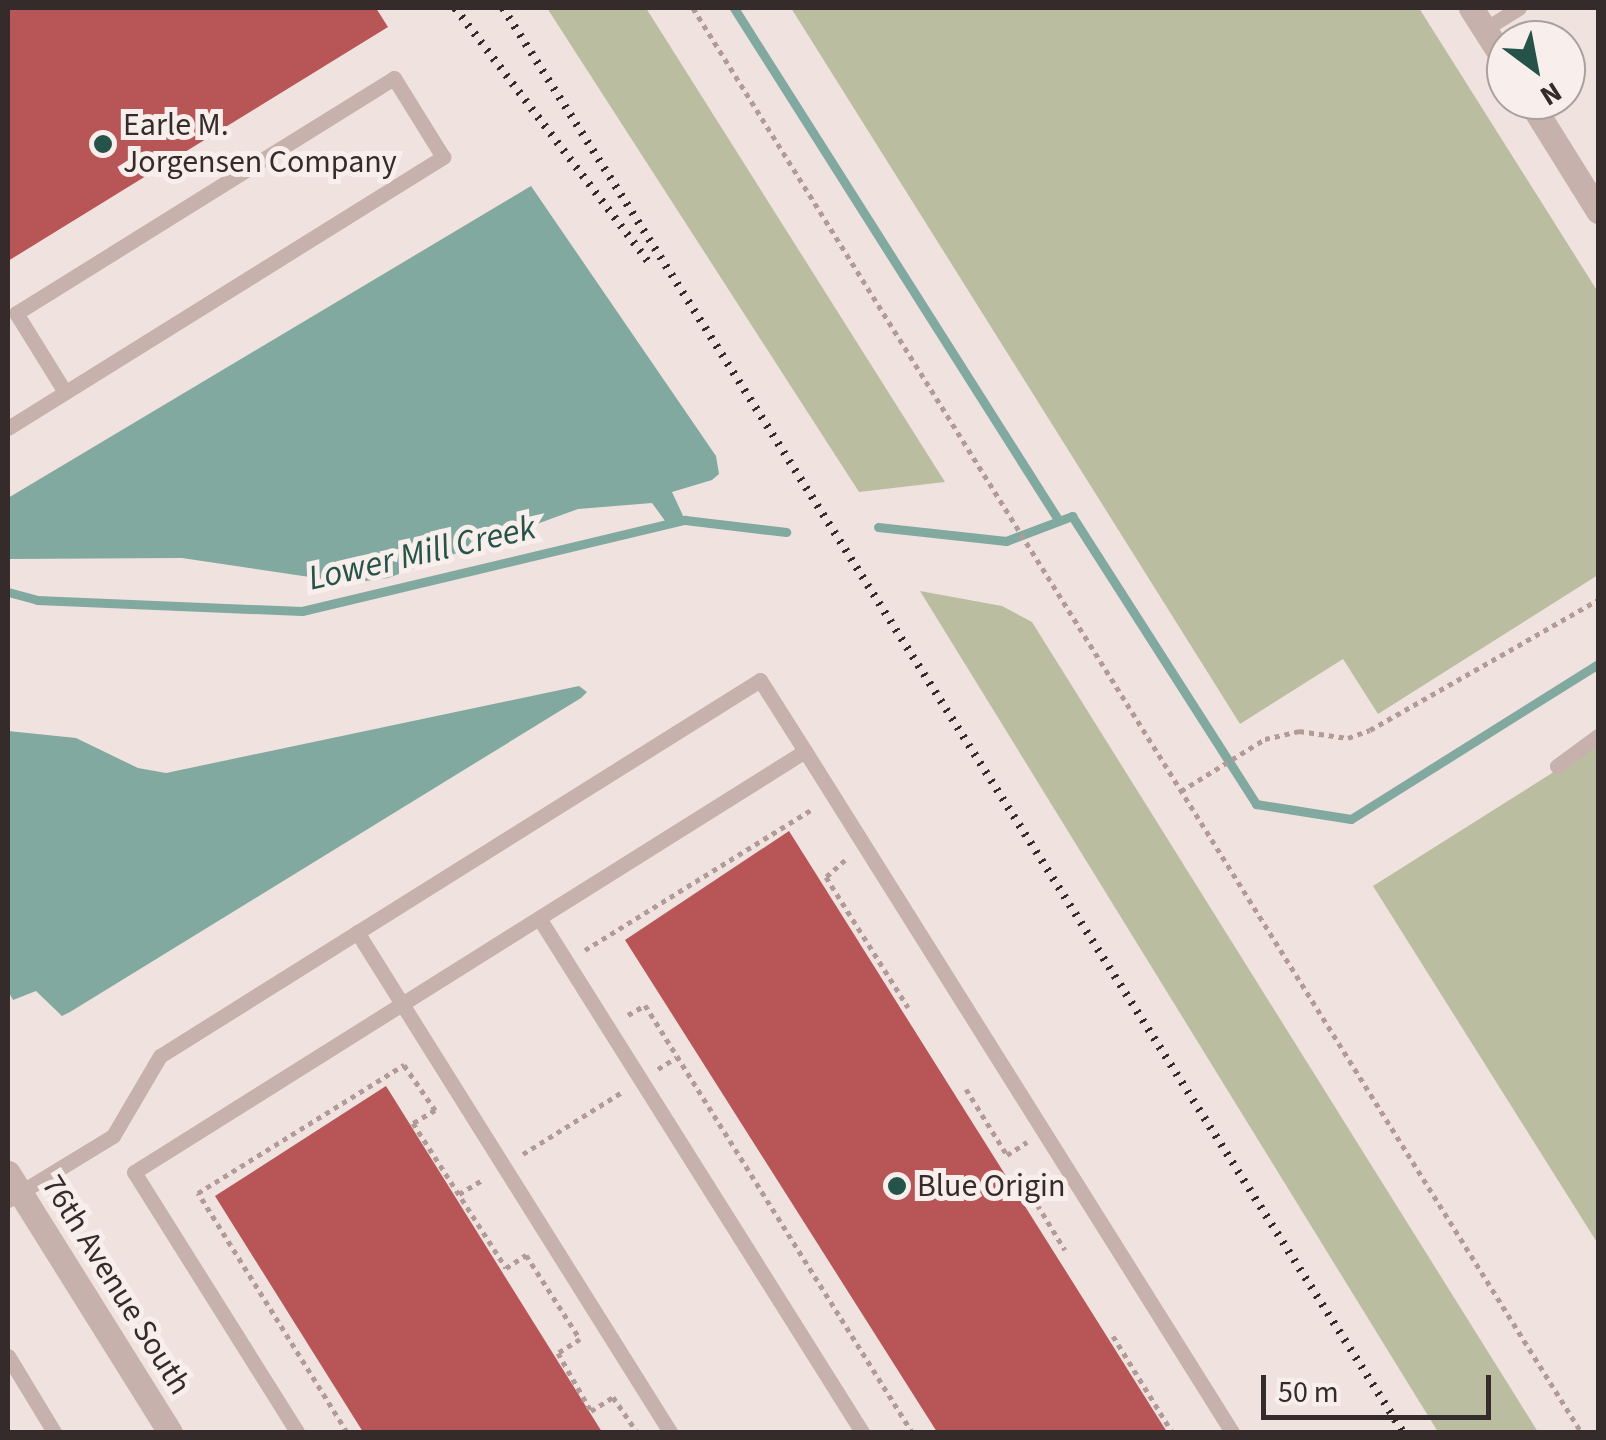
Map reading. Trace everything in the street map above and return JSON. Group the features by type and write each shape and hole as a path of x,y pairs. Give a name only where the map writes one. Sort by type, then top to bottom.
{"street":[{"path":"1541,120 1598,211"},
{"name":"76th Avenue South","path":"12,1188 170,1432"}],"lane":[{"path":"1478,18 1519,8"},
{"path":"8,428 442,158 394,78 16,313 65,392"},
{"path":"12,1188 113,1136 160,1056 760,680 1232,1432"},
{"path":"1557,766 1598,736"},
{"path":"298,1432 134,1172 805,751"},
{"path":"539,918 862,1432"},
{"path":"357,932 670,1432"},
{"path":"8,1356 54,1432"}],"path":[{"path":"693,8 1581,1432"},
{"path":"1181,791 1265,739 1300,730 1348,738 1370,730 1598,600"},
{"path":"593,968 583,952 810,807 820,821"},
{"path":"838,849 847,862 826,877 908,1007"},
{"path":"613,1002 623,1018 645,1005 912,1432"},
{"path":"459,1195 677,1058"},
{"path":"347,1432 198,1193 404,1065 435,1110 413,1123 459,1195 506,1268 526,1256 580,1339 558,1353 591,1410 613,1398 636,1432"},
{"path":"966,1089 1007,1155 1028,1142 1036,1156"},
{"path":"1045,1169 1053,1183 1032,1196 1065,1250"},
{"path":"1113,1336 1172,1432"}],"green space":[{"path":"547,8 646,8 945,482 859,492"},
{"path":"791,8 1419,8 1486,120 1490,120 1598,292 1598,575 1378,714 1343,659 1240,724"},
{"path":"920,591 1002,606 1032,622 1538,1432 1438,1432"},
{"path":"1598,744 1598,1244 1373,886"}],"water":[{"path":"531,186 716,456 719,474 712,480 672,492 685,520 668,525 652,503 578,509 388,578 350,583 182,558 8,559 8,498"},
{"path":"579,686 587,692 581,698 70,1012 62,1016 36,991 13,1000 8,991 8,731 76,738 138,768 166,773"}],"building":[{"name":"Earle M. Jorgensen Company","path":"8,8 376,8 388,27 8,261"},
{"name":"Blue Origin","path":"789,831 1167,1432 937,1432 625,940"},
{"path":"386,1086 602,1432 363,1432 215,1196"}],"waterway":[{"path":"734,8 1059,521"},
{"name":"Lower Mill Creek","path":"878,527 1006,541 1072,516 1256,804 1351,819 1598,664"},
{"name":"Lower Mill Creek","path":"8,592 37,600 302,611 685,520 786,532"}],"railway":[{"path":"455,8 650,264"},
{"path":"503,8 1403,1432"}],"place":[{"name":"Earle M. Jorgensen Company","path":"103,144"},
{"name":"Blue Origin","path":"897,1186"}]}
